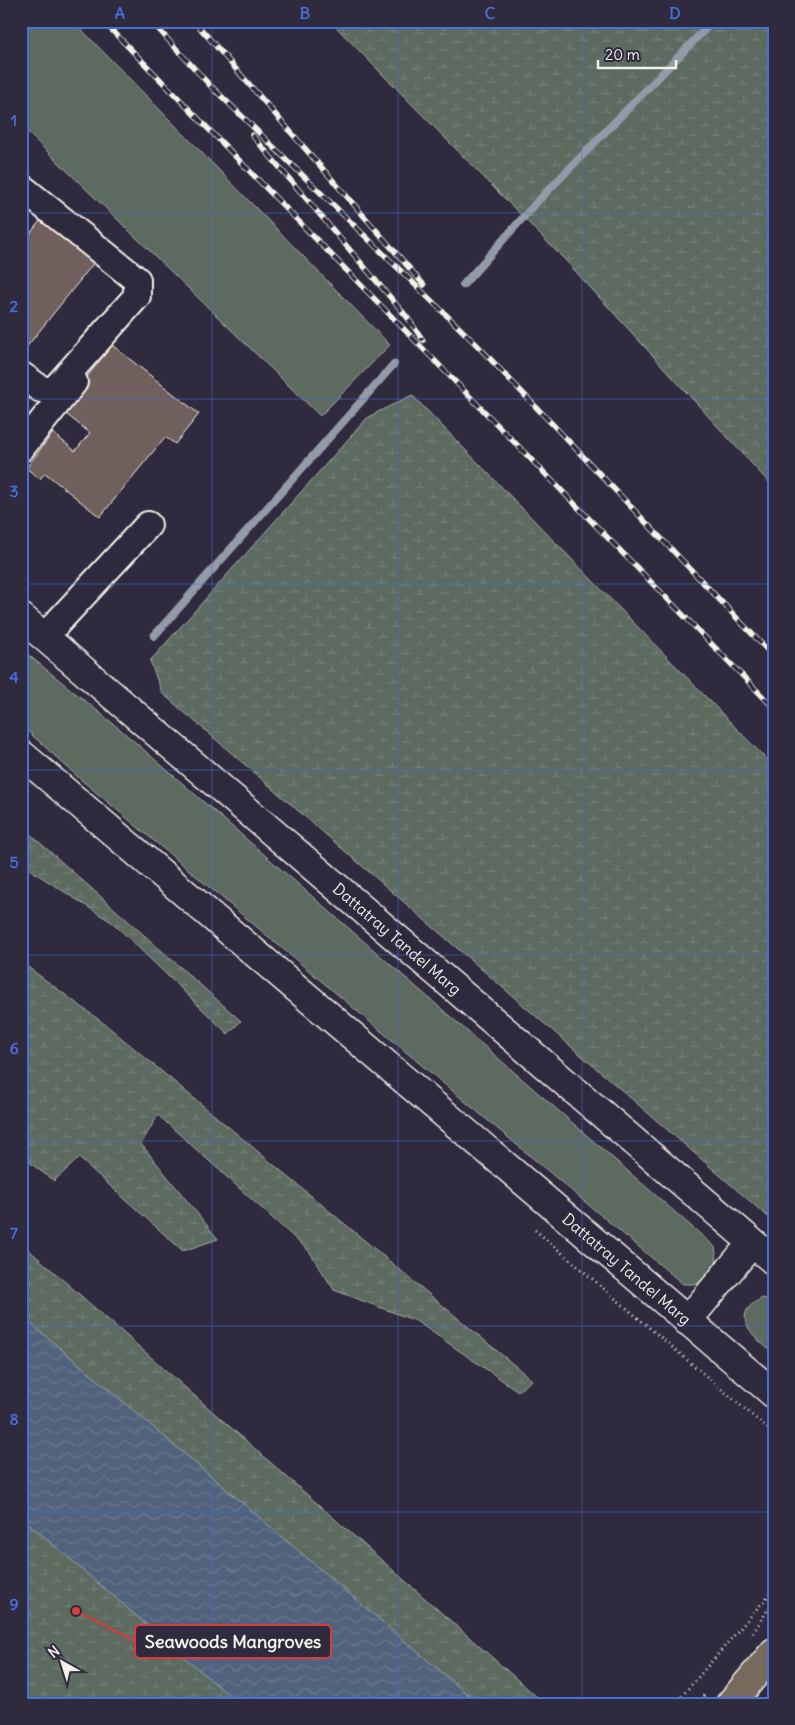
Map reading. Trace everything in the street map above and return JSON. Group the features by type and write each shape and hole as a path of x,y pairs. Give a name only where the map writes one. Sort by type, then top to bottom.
{"main road":[{"name":"Dattatray Tandel Marg","path":"21,617 774,1261"},
{"name":"Dattatray Tandel Marg","path":"21,754 774,1394"},
{"path":"687,1321 752,1243"},
{"path":"733,1700 774,1642"},
{"path":"733,1700 774,1652"}],"street":[{"path":"21,187 137,280 137,296 53,391 42,390 21,376"},
{"path":"21,448 80,373"},
{"path":"45,636 148,525"}],"path":[{"path":"675,1704 774,1589"}],"green space":[{"path":"21,21 73,21 390,345 320,416 21,126"},
{"path":"330,21 774,21 774,488 566,261"},
{"path":"412,395 774,767 774,1222 162,693 150,661 368,417"},
{"path":"21,649 121,730 715,1247 717,1262 698,1284 683,1284 79,778 21,725"},
{"path":"21,826 241,1021 228,1034 113,923 21,864"},
{"path":"21,962 106,1025 532,1380 518,1391 416,1321 334,1290 309,1251 158,1115 141,1144 218,1239 183,1251 79,1158 54,1181 21,1156"},
{"path":"21,1243 545,1704 479,1704 21,1315"},
{"path":"763,1298 774,1302 774,1354 752,1333 745,1319 746,1311 752,1304"},
{"path":"21,1517 239,1704 21,1704"}],"water":[{"path":"21,1315 479,1704 239,1704 21,1517"}],"building":[{"path":"47,212 101,254 21,354 21,245"},
{"path":"112,345 199,414 175,444 165,437 100,517 45,473 40,479 26,468 53,433 75,451 90,433 61,410"}],"waterway":[{"path":"463,285 536,203 713,21"},
{"path":"154,636 394,364"}],"railway":[{"path":"103,21 774,708"},
{"path":"151,21 216,92"},
{"path":"194,21 424,285"},
{"path":"213,88 476,344 774,657"},
{"path":"252,135 407,317 423,340"}],"place":[{"name":"Seawoods Mangroves","path":"76,1611"}]}
